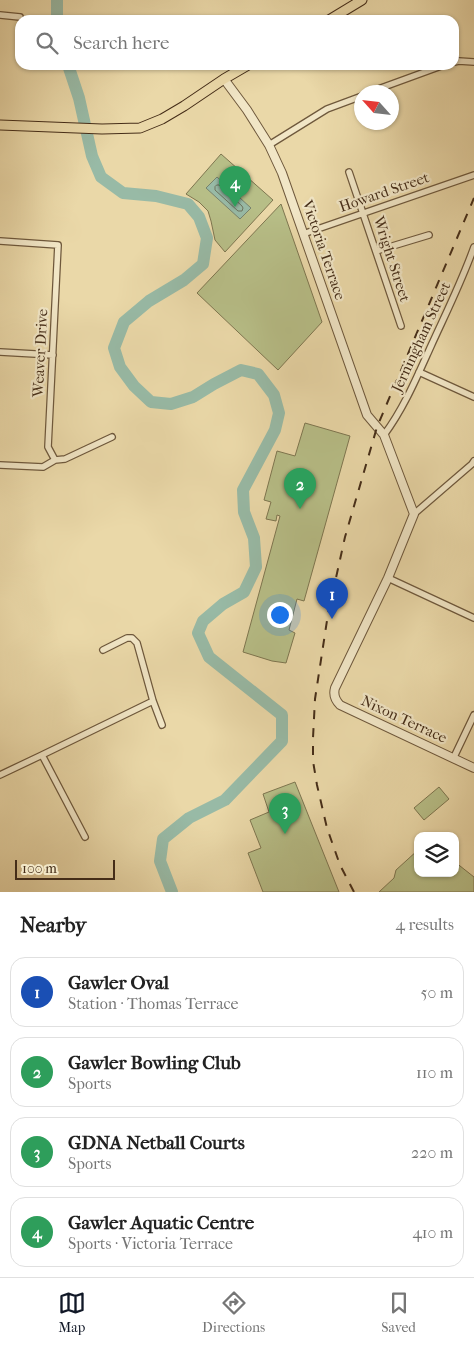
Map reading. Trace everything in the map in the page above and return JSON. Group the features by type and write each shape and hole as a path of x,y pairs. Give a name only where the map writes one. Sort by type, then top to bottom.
{"main road":[{"path":"337,15 362,0"},
{"path":"0,125 102,129 140,128 162,119 239,70"}],"street":[{"path":"0,15 15,16"},
{"path":"459,61 474,62"},
{"path":"389,85 430,70"},
{"name":"Victoria Terrace","path":"224,79 247,110 269,145 289,191 367,416 384,435"},
{"path":"269,145 327,109 354,99"},
{"name":"Wright Street","path":"349,172 401,326"},
{"name":"Howard Street","path":"303,234 474,175"},
{"path":"376,251 429,235"},
{"name":"Weaver Drive","path":"0,241 58,245 48,447 55,460"},
{"name":"Jerningham Street","path":"384,435 397,417 419,372 461,281 474,247"},
{"path":"0,352 53,356"},
{"path":"419,372 474,397"},
{"path":"384,435 414,514"},
{"path":"0,465 43,468 55,460 65,458 112,437"},
{"path":"473,463 414,514 388,578 474,618"},
{"name":"Nixon Terrace","path":"388,578 335,688 335,697 340,705 474,768"},
{"path":"103,650 127,638 132,638 137,643 153,701 162,725"},
{"path":"0,775 153,701"},
{"path":"454,758 474,715"},
{"path":"42,754 85,837"}],"green space":[{"path":"221,154 273,200 225,252 215,240 208,211 199,202 186,194"},
{"path":"281,204 322,322 278,370 197,293"},
{"path":"305,423 350,436 304,601 297,599 289,630 295,633 286,663 272,661 243,652 280,516 277,515 276,521 266,519 271,502 264,500 277,451 295,456"},
{"path":"295,782 339,892 263,892 248,853 261,848 250,820 269,812 263,794"},
{"path":"439,787 449,799 424,820 414,808"},
{"path":"414,854 414,877 459,877 459,865 474,877 474,892 379,892 394,878 396,870"}],"water":[{"path":"217,177 251,208 240,219 206,188"}],"waterway":[{"path":"57,0 57,15"},
{"path":"70,70 79,98 92,156 101,177 123,193 156,196 188,204 199,217 207,238 203,264 184,280 149,301 124,322 114,348 120,367 134,386 151,402 171,404 193,397 241,370 258,374 274,395 279,413 275,430 243,490 244,512 254,538 256,567 244,592 223,604 203,621 198,633 209,657 282,715 282,741 225,800 189,818 163,839 160,861 172,892"}],"railway":[{"path":"354,892 340,865 327,828 313,761 315,699 328,614 345,537 377,427 474,198"}],"place":[{"name":"Gawler Aquatic Centre","path":"235,207"},
{"name":"Gawler Bowling Club","path":"300,509"},
{"name":"Gawler Oval","path":"332,619"},
{"name":"GDNA Netball Courts","path":"285,834"}]}
